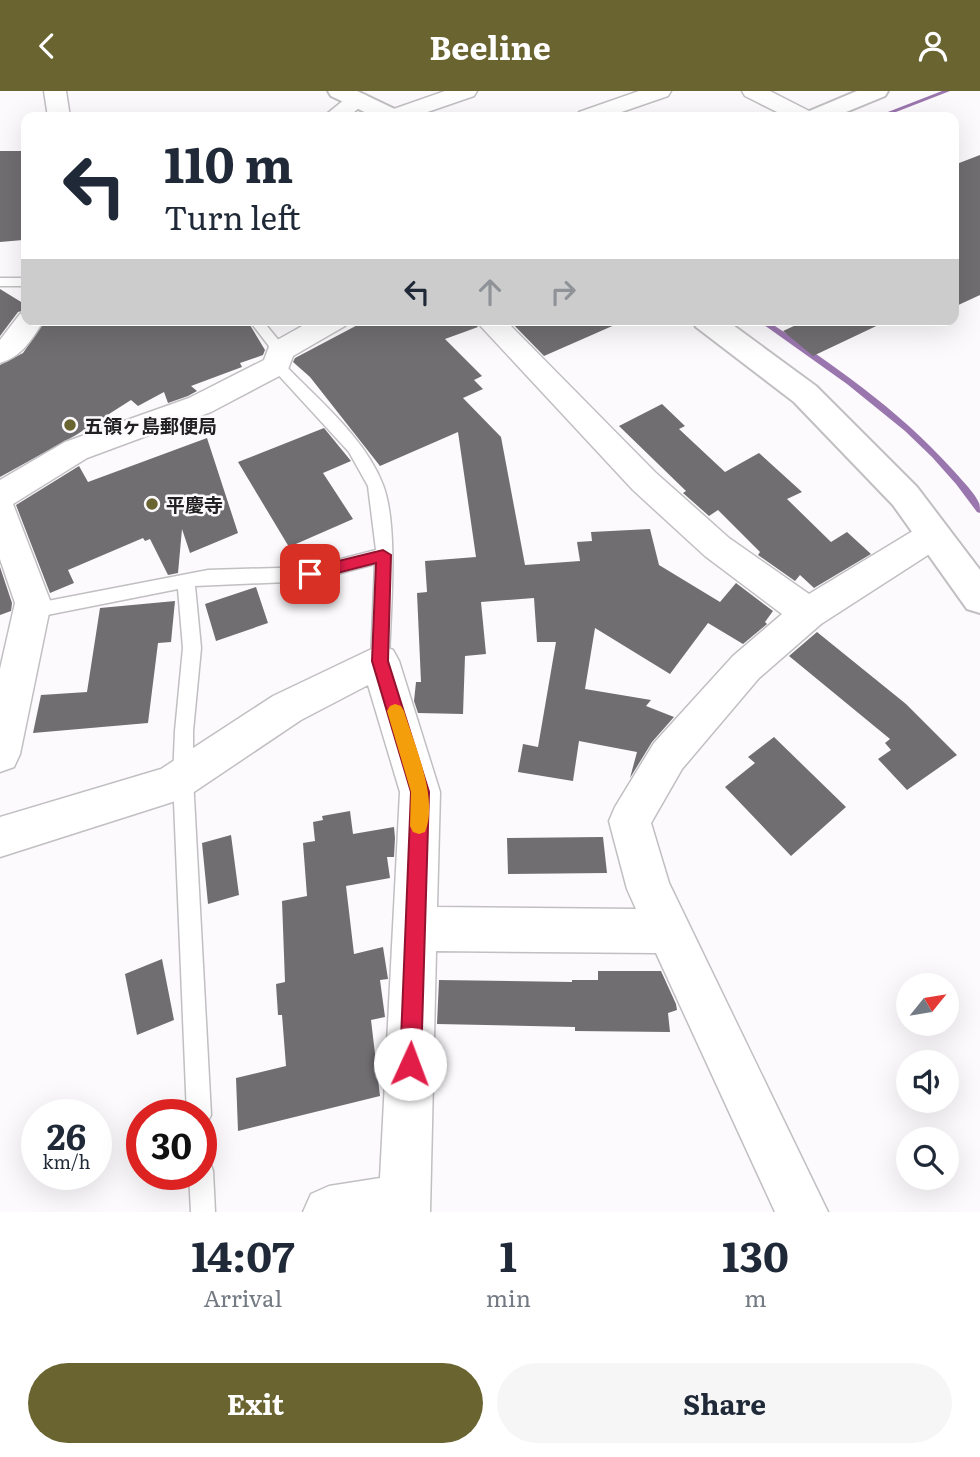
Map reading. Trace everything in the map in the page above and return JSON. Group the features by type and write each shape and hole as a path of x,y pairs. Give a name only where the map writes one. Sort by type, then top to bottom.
{"street":[{"path":"55,91 59,112"},
{"path":"407,112 466,91"},
{"path":"601,112 660,91"},
{"path":"752,91 793,112"},
{"path":"827,112 877,91"},
{"path":"337,112 348,96 382,112"},
{"path":"0,353 15,343 26,326"},
{"path":"0,496 76,450 200,405 326,326"},
{"path":"495,326 644,481 717,547 808,613"},
{"path":"714,326 805,394 905,496 980,598"},
{"path":"0,510 33,603 0,754"},
{"path":"802,1212 649,889 631,821 668,756 746,667 808,613 933,535"},
{"path":"0,838 171,785 287,708 380,661 420,792 404,1206 329,1212"},
{"path":"416,929 668,931"}],"lane":[{"path":"0,282 21,282"},
{"path":"259,326 278,358 354,448 376,486 384,539 380,661"},
{"path":"32,611 208,577 310,574 383,555"},
{"path":"186,582 192,648 184,731 183,778 198,1099"},
{"path":"202,1190 203,1212"}],"building":[{"path":"0,151 21,151 21,240 0,242"},
{"path":"980,155 980,295 959,305 959,163"},
{"path":"0,289 21,302 21,311 0,336"},
{"path":"42,326 251,326 265,350 263,355 240,363 242,367 191,386 197,391 188,396 168,403 164,392 138,406 131,400 76,435 0,477 0,365 23,353"},
{"path":"356,326 477,326 445,339 482,376 474,380 483,389 463,398 501,437 525,565 580,561 577,542 592,541 591,532 650,529 659,565 720,602 736,583 773,611 765,622 767,624 743,644 708,623 670,674 595,628 585,689 651,700 646,706 674,717 652,742 630,778 637,752 579,741 573,781 518,772 523,744 538,747 556,642 537,642 534,598 481,602 486,654 465,656 463,714 418,713 414,701 416,682 421,682 417,593 427,592 425,561 476,557 458,432 380,466 310,377 293,362 295,358"},
{"path":"515,326 612,326 544,356"},
{"path":"794,326 876,326 813,356 783,331"},
{"path":"662,404 685,426 679,429 725,472 759,453 802,492 787,499 831,542 847,532 871,554 814,588 800,575 795,581 758,555 760,552 718,510 709,516 683,493 686,491 619,426"},
{"path":"324,428 351,461 323,473 353,519 289,547 238,462"},
{"path":"207,438 238,533 190,553 182,529 178,573 168,575 150,539 145,541 143,538 68,570 74,583 50,593 16,505 79,466 88,482"},
{"path":"0,567 12,603 11,611 0,615"},
{"path":"256,587 268,623 216,641 205,604"},
{"path":"175,601 171,642 158,643 148,723 33,733 41,695 87,692 100,608"},
{"path":"817,632 906,704 957,755 907,790 878,759 891,750 885,743 890,739 789,656"},
{"path":"774,737 846,807 791,856 725,787 755,763 748,757"},
{"path":"350,811 353,834 394,827 394,857 387,857 390,878 346,886 354,954 383,947 388,979 380,980 385,1017 371,1020 380,1096 238,1131 236,1078 286,1066 282,1015 278,1015 276,984 285,982 282,901 307,896 303,843 315,841 313,822 323,820 322,816"},
{"path":"231,835 239,895 208,904 202,843"},
{"path":"603,837 607,873 508,874 507,838"},
{"path":"162,959 174,1020 137,1035 125,974"},
{"path":"598,971 661,971 677,1010 668,1013 670,1032 575,1031 575,1027 437,1024 439,980 572,982 598,980"}],"waterway":[{"path":"891,112 947,91"},
{"path":"769,326 850,382 908,429 935,455 980,510"}],"slow traffic":[{"path":"395,711 420,792 419,826"}],"place":[{"name":"五領ヶ島郵便局","path":"70,425"},
{"name":"平慶寺","path":"152,504"}],"route":[{"path":"310,574 383,555 380,661 420,792 410,1064"}]}
